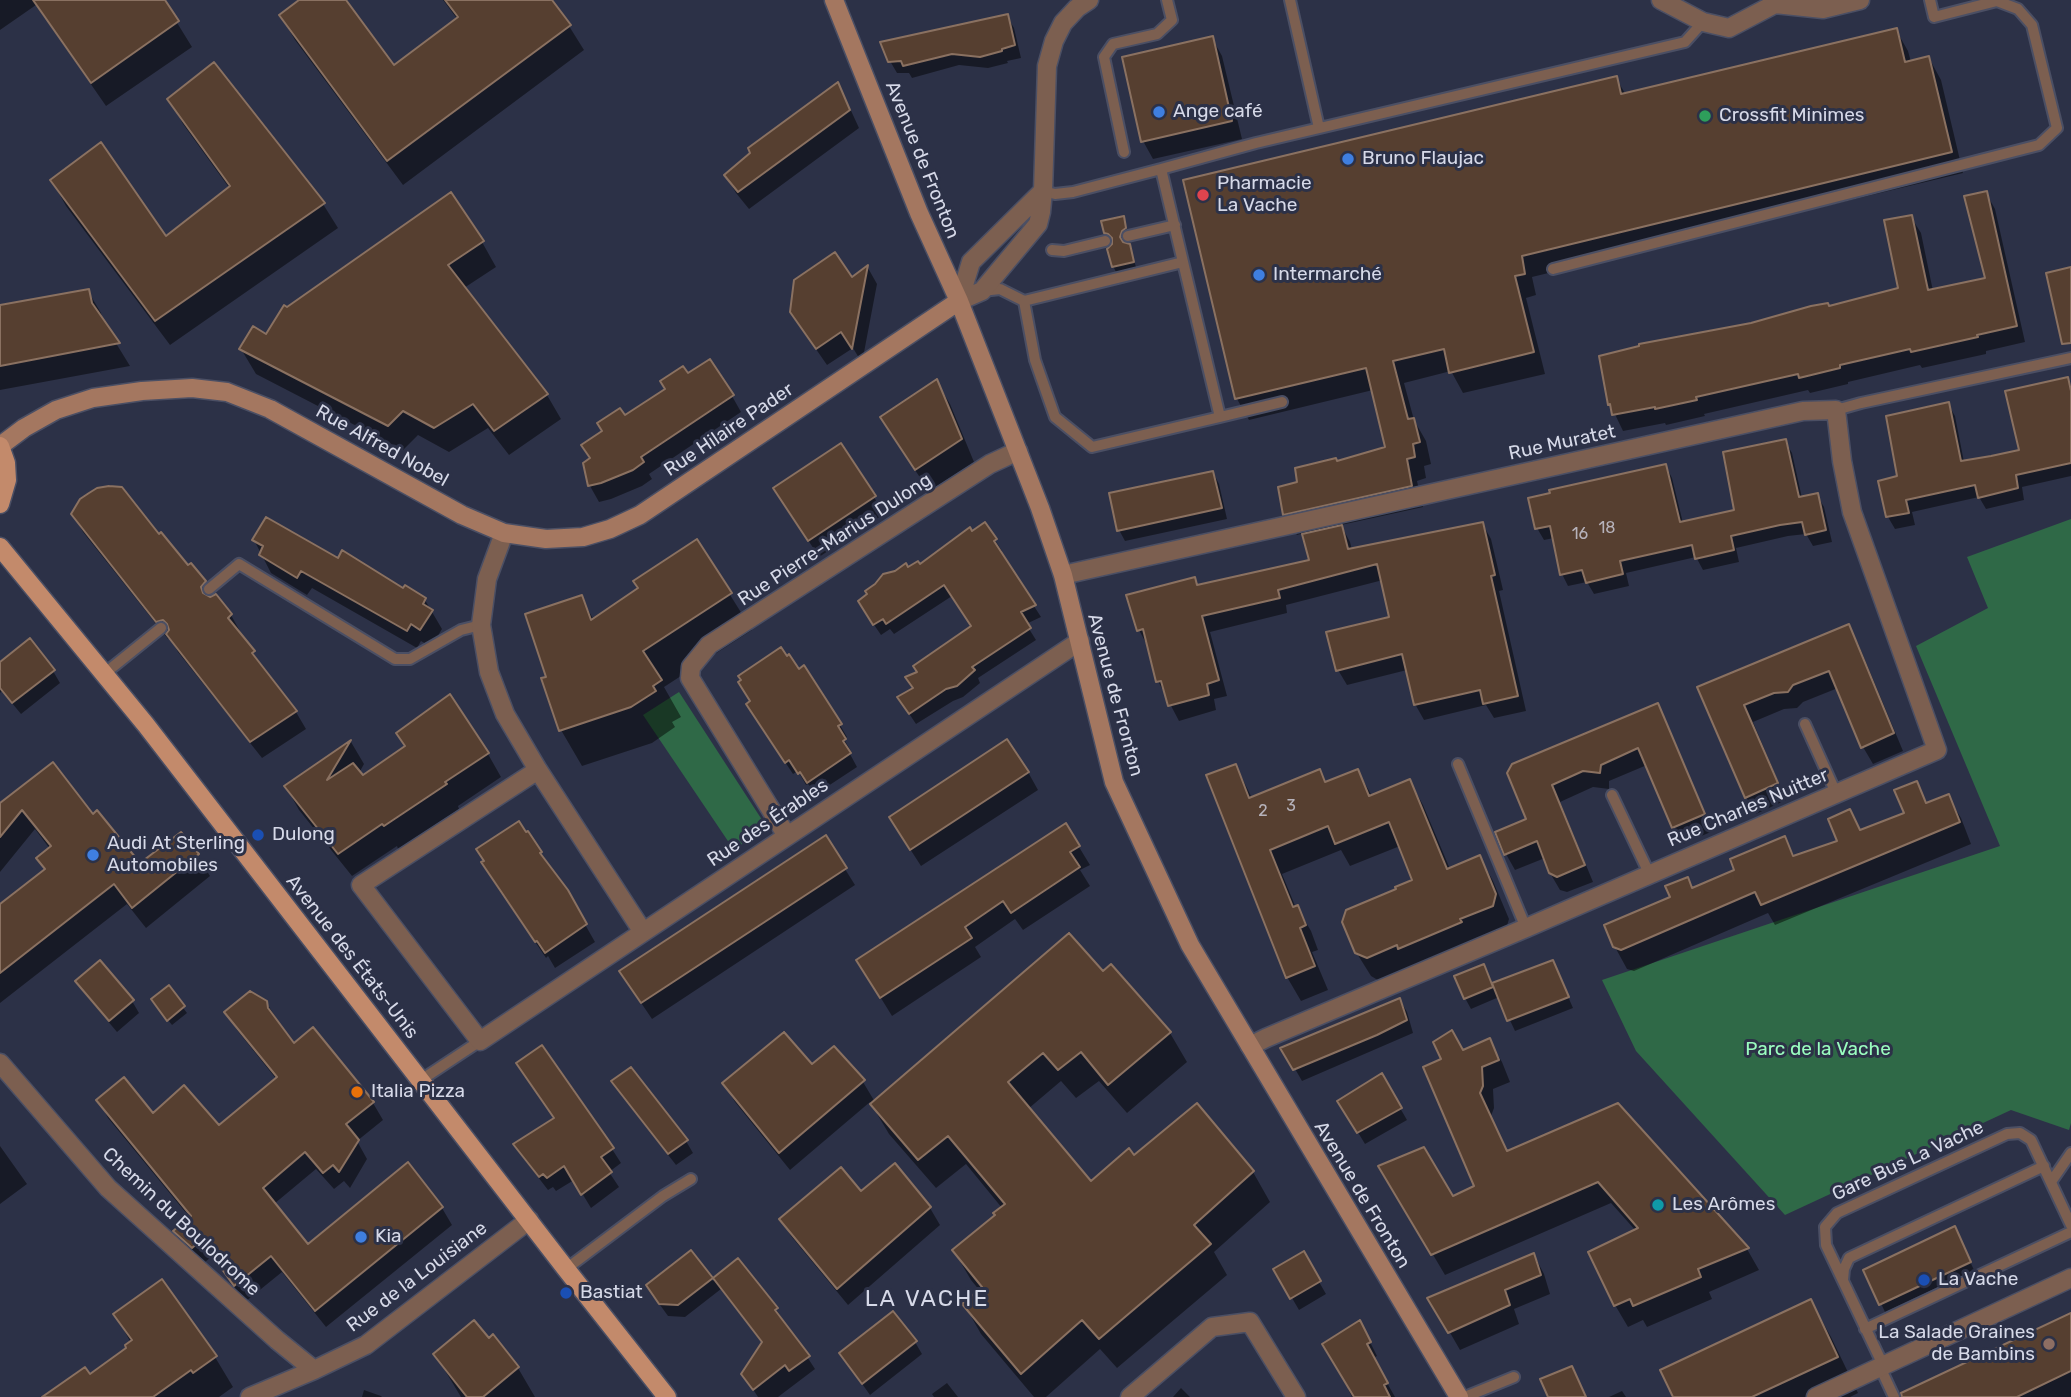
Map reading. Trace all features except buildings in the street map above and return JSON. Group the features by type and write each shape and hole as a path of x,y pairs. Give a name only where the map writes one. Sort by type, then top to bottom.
{"main road":[{"path":"0,446 6,463 7,480 0,504"},
{"name":"Avenue des États-Unis","path":"0,547 243,850 667,1397"}],"street":[{"name":"Avenue de Fronton","path":"834,0 1018,450 1063,576 1114,782 1190,945 1459,1397"},
{"path":"958,301 982,291 1038,224 1043,191 1047,66 1054,41 1063,23 1089,0"},
{"path":"1661,0 1703,22 1729,28 1776,2 1823,9 1860,0"},
{"path":"958,301 971,262 1043,191"},
{"name":"Rue Hilaire Pader","path":"504,533 546,539 583,537 610,529 640,515 958,301"},
{"name":"Rue Alfred Nobel","path":"0,446 24,428 56,410 93,398 192,387 227,392 270,409 462,515 504,533"},
{"name":"Rue Muratet","path":"1063,576 1803,411 1836,410"},
{"name":"Rue Charles Nuitter","path":"1250,1046 1937,750 1852,512 1836,410"},
{"name":"Rue Pierre-Marius Dulong","path":"787,836 690,678 691,667 709,646 990,464 1018,450"},
{"path":"504,533 486,579 481,625 489,673 505,714 538,770 643,932"},
{"name":"Rue des Érables","path":"480,1041 1080,641"},
{"path":"480,1041 361,885 538,770"},
{"name":"Chemin du Boulodrome","path":"0,1063 108,1188 314,1370"},
{"name":"Rue de la Louisiane","path":"250,1397 366,1345 528,1220"},
{"path":"1816,1397 2071,1278"},
{"path":"1130,1397 1212,1327 1250,1322 1296,1397"}],"lane":[{"path":"1124,152 1104,57 1113,44 1157,34 1172,20 1167,0"},
{"path":"1290,0 1320,128"},
{"path":"1553,269 2039,145 2057,128 2032,25 2018,9 1997,1 1934,17 1930,0"},
{"path":"1043,191 1055,194 1073,192 1320,128 1685,41 1703,22"},
{"path":"1161,169 1220,417"},
{"path":"1128,236 1175,225"},
{"path":"1052,250 1063,251 1105,241"},
{"path":"982,291 1000,289 1024,301 1183,262"},
{"path":"1024,301 1035,360 1055,417 1092,447 1282,402"},
{"name":"Rue Muratet","path":"1836,410 1861,402 2071,358"},
{"path":"209,589 239,564 395,659 410,659 461,631 481,625"},
{"path":"104,674 161,628"},
{"path":"1805,724 1836,793"},
{"path":"1458,764 1526,928"},
{"path":"1612,796 1649,873"},
{"path":"421,1080 480,1041"},
{"name":"Gare Bus La Vache","path":"1894,1397 1826,1245 1825,1227 1837,1213 2007,1134 2020,1133 2031,1140 2071,1225"},
{"path":"2051,1182 2071,1153"},
{"path":"1843,1283 1844,1269 1849,1258 2044,1166"},
{"path":"566,1269 663,1196 691,1179"},
{"path":"1865,1329 2071,1232"},
{"path":"1465,1397 1514,1377"}],"green space":[{"name":"Parc de la Vache","path":"2071,519 2069,1130 2011,1110 1785,1215 1636,1051 1602,980 2000,846 1916,646 1988,608 1967,557"},
{"path":"679,692 766,826 734,850 643,715"}],"place":[{"name":"Ange café","path":"1159,112"},
{"name":"Crossfit Minimes","path":"1705,116"},
{"name":"Bruno Flaujac","path":"1348,159"},
{"name":"Pharmacie La Vache","path":"1203,195"},
{"name":"Intermarché","path":"1259,275"},
{"name":"Dulong","path":"258,835"},
{"name":"Audi At Sterling Automobiles","path":"93,855"},
{"name":"Italia Pizza","path":"357,1092"},
{"name":"Les Arômes","path":"1658,1205"},
{"name":"Kia","path":"361,1237"},
{"name":"La Vache","path":"1924,1280"},
{"name":"Bastiat","path":"566,1293"},
{"name":"La Salade Graines de Bambins","path":"2049,1344"}],"district":[{"name":"LA VACHE","path":"927,1299"}]}
